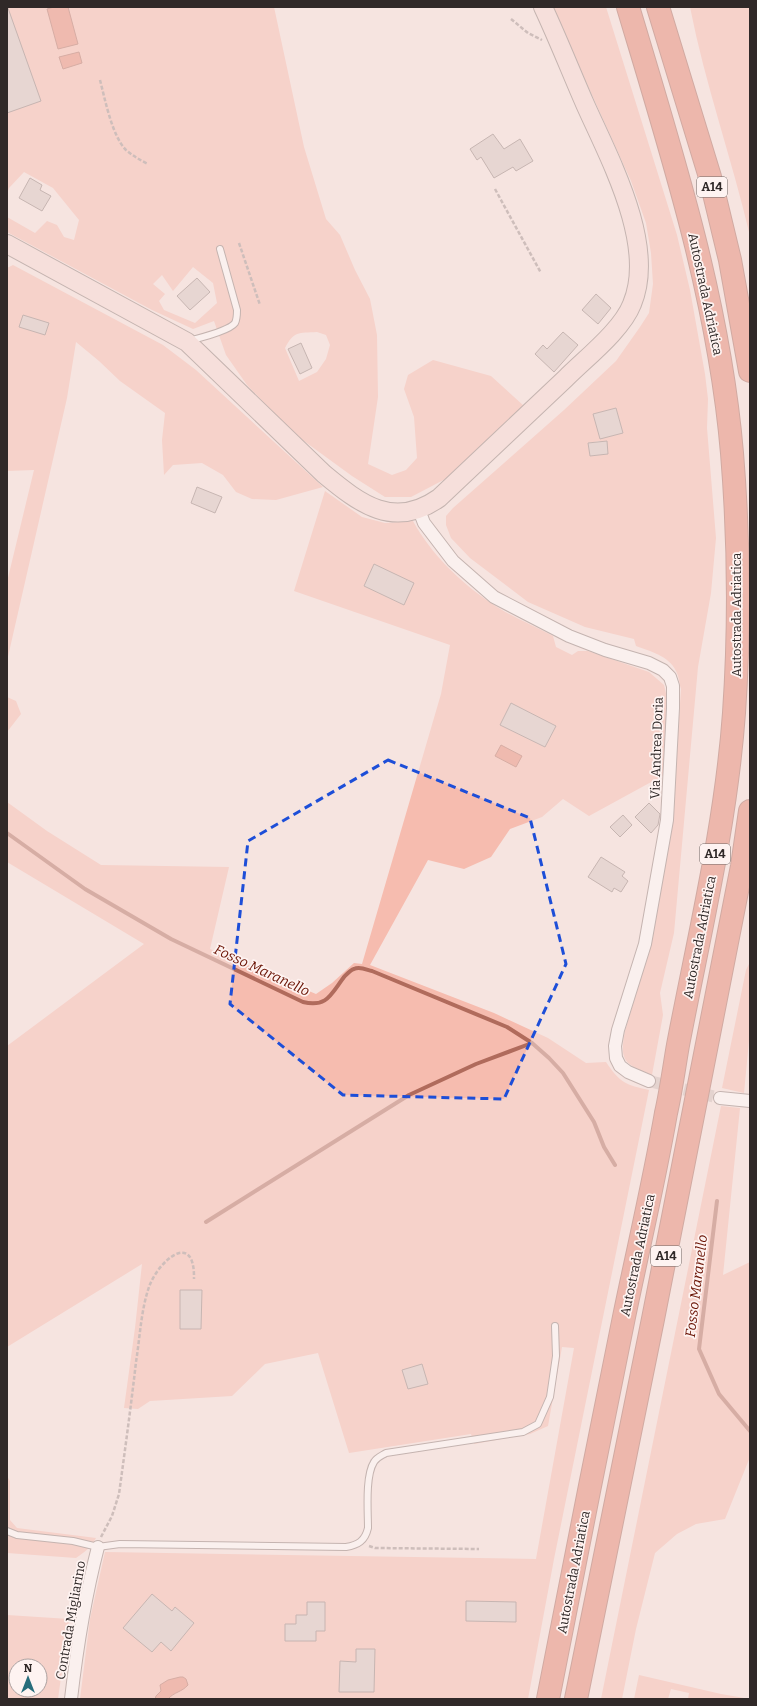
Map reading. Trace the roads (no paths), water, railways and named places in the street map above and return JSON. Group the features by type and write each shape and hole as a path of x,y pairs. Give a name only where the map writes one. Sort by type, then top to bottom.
{"highway":[{"name":"Autostrada Adriatica","path":"548,1699 653,1183 678,1045 704,915 725,792 734,716 738,651 738,582 732,451 716,336 702,264 683,190 628,7"},
{"name":"A14","path":"658,7 710,177 730,260 750,371"},
{"name":"A14","path":"576,1699 661,1282 742,866 750,811"}],"main road":[{"path":"7,244 187,342 318,469 346,493 366,505 379,510 408,513 419,510 439,498 624,320 637,289 639,267 638,245 623,190 543,7"}],"street":[{"name":"Via Andrea Doria","path":"419,510 424,523 453,561 494,597 568,636 605,650 649,663 663,670 671,681 673,686 673,708 667,820 645,944 618,1030 615,1046 616,1058 620,1066 628,1072 649,1081"},
{"path":"720,1098 750,1101"},
{"name":"Contrada Migliarino","path":"71,1699 87,1589 98,1547"}],"lane":[{"path":"187,342 228,328 234,324 237,317 237,310 220,249"},
{"path":"7,1530 17,1536 73,1541 98,1547 120,1544 346,1547 355,1545 362,1542 366,1536 368,1528 370,1473 373,1463 378,1457 386,1453 523,1432 538,1424 550,1397 556,1356 555,1326"}],"waterway":[{"name":"Fosso Maranello","path":"7,833 85,889 171,939 303,1002 318,1003 323,1001 332,994 349,972 356,968 361,968 372,971 507,1027 532,1043 563,1073 594,1122 604,1147 615,1165"},
{"path":"206,1222 409,1095 476,1064 532,1043"},
{"name":"Fosso Maranello","path":"717,1201 699,1349 719,1394 750,1431"}],"tunnel":[{"path":"649,1081 720,1098"}]}
